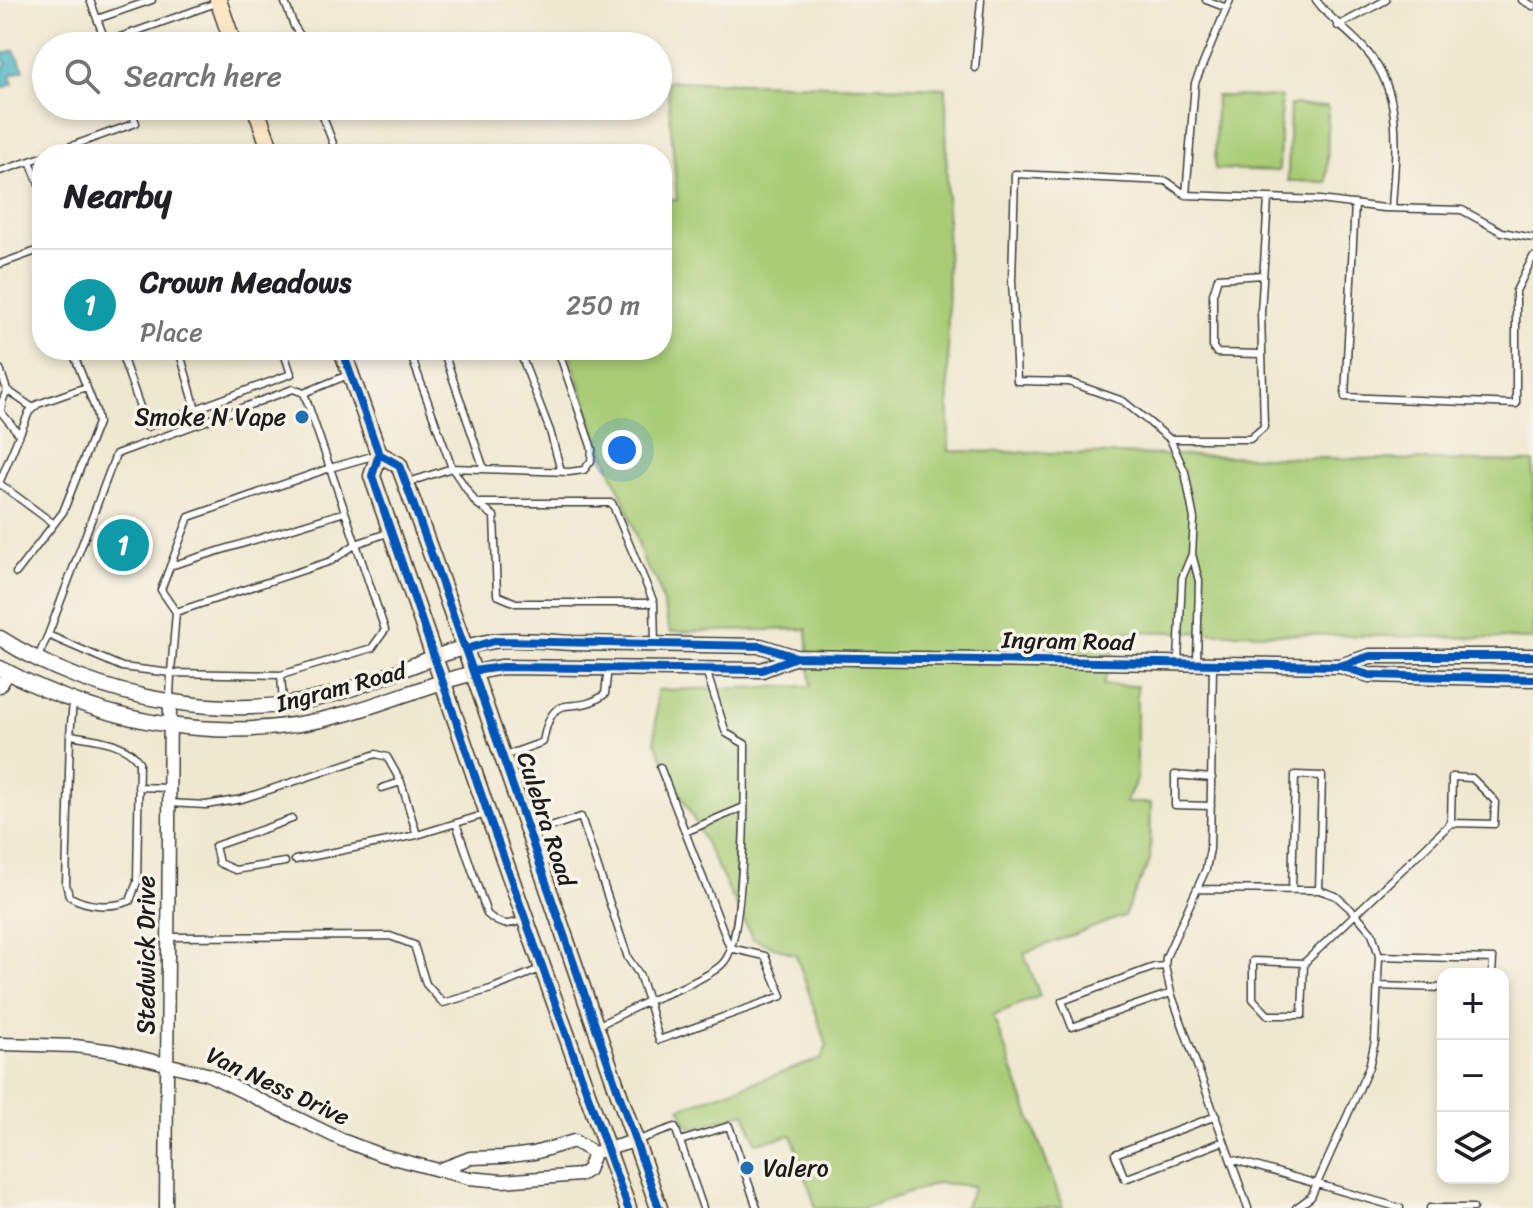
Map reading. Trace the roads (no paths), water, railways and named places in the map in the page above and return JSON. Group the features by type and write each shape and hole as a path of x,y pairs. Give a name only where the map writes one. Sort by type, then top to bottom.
{"main road":[{"path":"219,1 229,32"},
{"path":"260,120 268,144"},
{"name":"Culebra Road","path":"346,360 379,454 372,476 543,968 601,1151 628,1208"},
{"name":"Culebra Road","path":"379,454 399,465 406,483 504,756 659,1208"}],"street":[{"name":"Ingram Road","path":"0,638 37,659 120,692 170,702 249,706 341,693 494,641 761,646 796,657 1340,666 1369,675 1533,679"},
{"name":"Ingram Road","path":"1340,666 1370,656 1533,656"},
{"name":"Ingram Road","path":"4,670 73,702 117,715 168,726 249,730 295,726 346,714 473,671 502,667 762,670 796,657"},
{"path":"0,686 4,670"},
{"name":"Stedwick Drive","path":"166,1208 170,702"},
{"name":"Van Ness Drive","path":"0,1044 87,1048 207,1074 342,1140 381,1155 469,1178 502,1181 580,1175 588,1170 601,1151 574,1141 534,1153 470,1158 441,1169"},
{"path":"601,1151 635,1141"}],"lane":[{"path":"90,0 102,32"},
{"path":"97,19 152,0"},
{"path":"284,0 298,32"},
{"path":"975,68 981,0"},
{"path":"1186,195 1195,83 1228,4 1206,0"},
{"path":"1316,0 1338,26 1368,53 1392,94 1396,146 1392,208"},
{"path":"1338,26 1386,0"},
{"path":"1522,0 1533,6"},
{"path":"138,32 219,1"},
{"path":"77,144 136,123 135,120"},
{"path":"324,120 333,144"},
{"path":"0,171 30,161 32,166"},
{"path":"1197,663 1199,581 1192,554 1194,519 1185,472 1170,439 1123,401 1069,382 1017,381 1012,280 1015,174 1166,181 1186,195 1462,210 1502,232 1533,238"},
{"path":"1170,439 1250,439 1264,427 1263,275 1268,199"},
{"path":"1355,204 1345,397 1516,404 1516,291 1533,257"},
{"path":"0,264 32,253"},
{"path":"1262,354 1217,353 1213,347 1213,294 1218,278 1225,275 1263,275"},
{"path":"16,573 70,499 98,423 76,360"},
{"path":"124,360 147,427 291,374 286,360"},
{"path":"182,360 196,409"},
{"path":"413,360 452,468 476,503 494,516 497,595 516,603 654,603"},
{"path":"446,360 484,469"},
{"path":"523,360 550,431 561,471"},
{"path":"406,483 452,468 584,470 591,461 592,449 561,360"},
{"path":"0,369 7,390 33,408"},
{"path":"37,659 116,454 293,389 304,393 351,374"},
{"path":"54,524 0,482 24,420 33,408 86,387"},
{"path":"7,390 1,412 19,434"},
{"path":"48,635 122,667 171,673 281,675 372,648 385,630 304,393"},
{"path":"0,454 10,456"},
{"path":"170,702 176,612 161,590 189,517 379,454"},
{"path":"476,503 612,503 654,603 655,644"},
{"path":"170,566 345,512"},
{"path":"176,612 331,561 356,544 391,531"},
{"path":"1178,663 1182,578 1192,554"},
{"path":"1213,664 1210,849 1206,869 1172,940 1165,966 1171,993 1248,1208"},
{"path":"504,756 543,742 550,715 557,708 597,700 605,694 608,668"},
{"path":"595,1026 688,985 725,962 738,923 745,744 726,733 706,670"},
{"path":"281,675 283,703"},
{"path":"70,735 119,745 132,752 139,762 137,882 130,901 117,906 80,903 69,896 66,884 70,735 73,702"},
{"path":"168,803 206,805 242,799 376,754 387,757 401,782 417,835"},
{"path":"660,767 730,948"},
{"path":"1211,806 1175,805 1175,775 1212,778"},
{"path":"1292,890 1295,775 1322,776 1319,890"},
{"path":"1304,963 1253,961 1253,999 1268,1015 1302,1015 1304,963 1451,823 1452,777 1472,778 1495,801 1494,824 1451,823"},
{"path":"382,788 401,782"},
{"path":"138,787 168,788"},
{"path":"685,832 744,807"},
{"path":"295,860 417,835 488,814"},
{"path":"529,834 581,817 628,958 639,974 659,1040 782,996 765,956 730,948"},
{"path":"285,862 235,870 219,863 215,846 292,819"},
{"path":"456,823 487,914 495,922 507,926 525,919"},
{"path":"1198,889 1319,890 1336,896 1372,933 1379,956 1375,1041 1369,1067 1311,1197 1296,1208"},
{"path":"168,937 390,936 414,945 426,984 443,1003 491,989 543,968"},
{"path":"1379,956 1493,959 1492,968"},
{"path":"1165,966 1154,967 1062,1001 1072,1027 1171,993"},
{"path":"1378,986 1437,988"},
{"path":"1216,1116 1115,1154 1125,1179 1224,1141"},
{"path":"680,1141 729,1126 757,1208"},
{"path":"635,1141 675,1127 703,1208"},
{"path":"1231,1159 1316,1181 1389,1207 1400,1208"},
{"path":"1430,1208 1473,1208"}],"water":[{"path":"14,50 24,70 10,75 13,84 0,89 0,74 6,63 0,55"}],"place":[{"name":"Smoke N Vape","path":"302,417"},
{"name":"Crown Meadows","path":"123,545"},
{"name":"Valero","path":"747,1168"}]}
